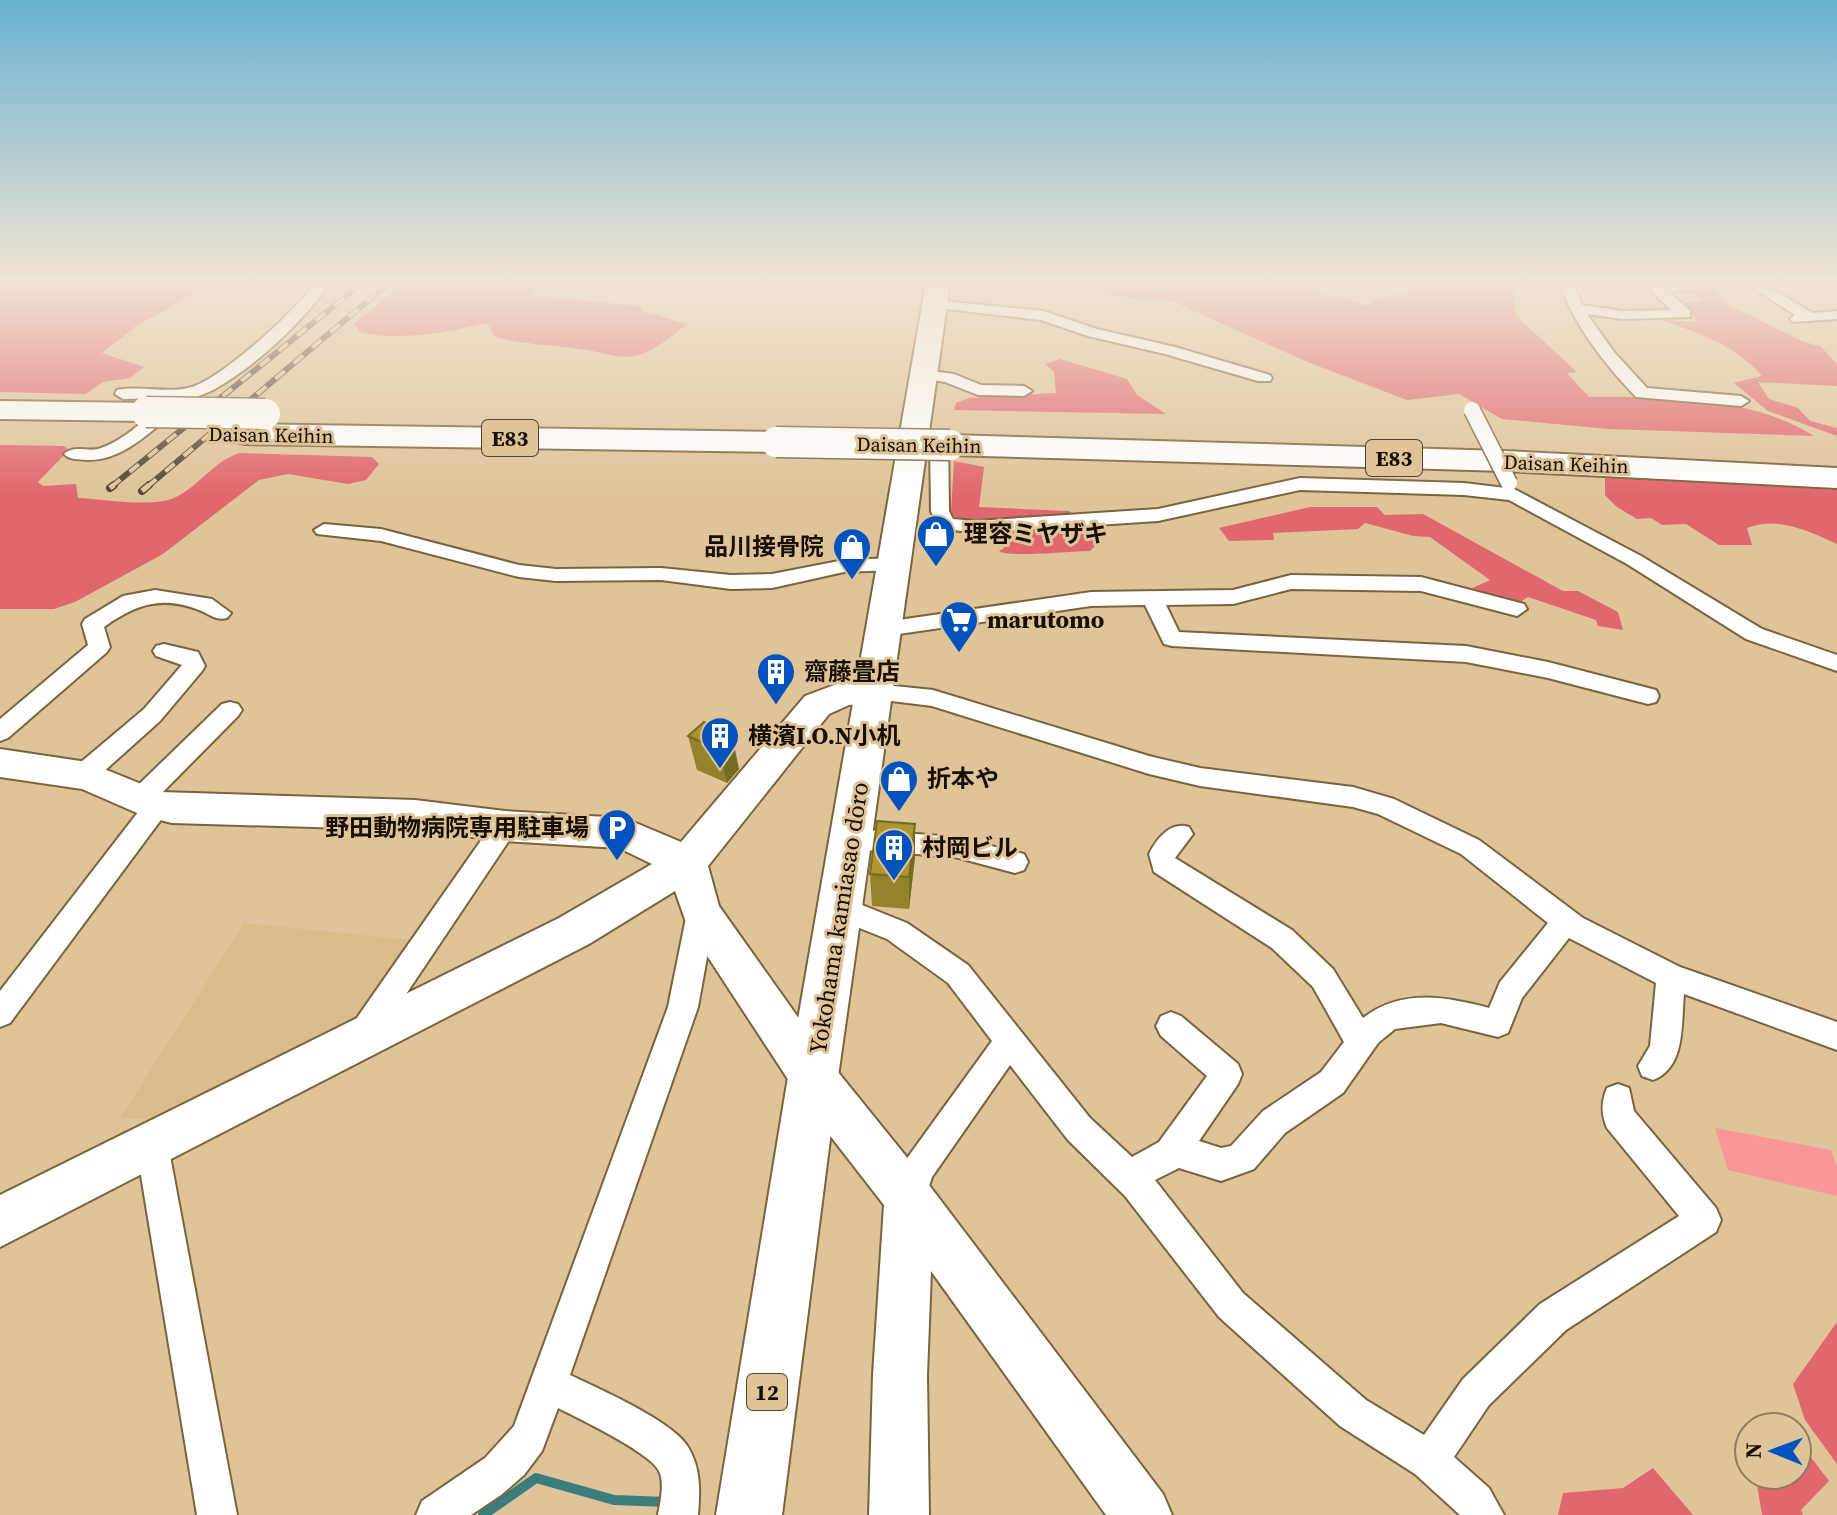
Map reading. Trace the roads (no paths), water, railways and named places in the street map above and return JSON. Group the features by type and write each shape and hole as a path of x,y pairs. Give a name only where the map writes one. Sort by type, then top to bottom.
{"highway":[{"name":"Daisan Keihin","path":"0,410 132,413 254,424 951,435 1338,432 1837,455"},
{"name":"Daisan Keihin","path":"0,431 132,413"},
{"name":"Daisan Keihin","path":"951,435 1837,478"}],"main road":[{"name":"Yokohama kamiasao dōro","path":"749,1515 813,1077 928,354"}],"street":[{"path":"132,413 208,386 252,354"},
{"path":"1182,354 1264,378"},
{"path":"1608,354 1642,393 1741,401"},
{"path":"925,375 948,377 978,390 1024,391"},
{"path":"73,454 102,455 120,446 193,393"},
{"path":"1472,410 1512,489"},
{"path":"913,435 939,436 940,511 945,524 976,527 1158,515 1300,484 1512,489 1754,634 1837,663"},
{"path":"324,530 381,535 519,571 556,575 661,574 745,582 772,581 844,566 894,564"},
{"path":"885,629 1091,599 1233,597 1291,582 1421,584 1517,609"},
{"path":"0,732 99,647 93,624 137,598 186,599 213,606 220,613"},
{"path":"1152,598 1172,639 1466,654 1548,670 1648,696"},
{"path":"83,775 152,715 194,666 190,657 164,651"},
{"path":"0,1222 574,931 687,863 817,705 845,693 875,692 933,698 1149,765 1200,777 1353,797 1385,806 1470,847 1566,921 1671,977 1837,1036"},
{"path":"0,1014 149,802 230,710"},
{"path":"0,763 83,775 149,802 401,815 505,826 624,833 687,863 701,913 813,1077 909,1198 1142,1515"},
{"path":"358,1040 505,826"},
{"path":"1180,834 1162,854 1163,864 1282,939 1323,978 1360,1041"},
{"path":"852,839 955,847 1015,862"},
{"path":"842,909 897,931 958,974 1079,1129 1130,1178 1231,1305 1353,1413 1429,1460 1475,1502 1484,1515"},
{"path":"436,1515 506,1467 519,1454 551,1385 683,1007 701,913"},
{"path":"1130,1178 1171,1153 1181,1151 1216,1165 1240,1160 1275,1121 1338,1077 1360,1041 1381,1020 1391,1015 1443,1009 1476,1020 1498,1023 1510,991 1566,921"},
{"path":"1653,1066 1664,1051 1671,977"},
{"path":"1171,1026 1227,1074 1171,1153"},
{"path":"899,1515 900,1375 909,1198 919,1168 1010,1040"},
{"path":"1429,1460 1476,1392 1553,1317 1704,1220 1618,1117 1618,1099"},
{"path":"152,1145 217,1515"},
{"path":"551,1385 628,1425 673,1458 680,1501"}],"waterway":[{"path":"483,1515 536,1478 614,1500 667,1502"}],"railway":[{"path":"111,487 275,354"},
{"path":"147,487 305,354"},
{"path":"110,488 114,485"},
{"path":"142,491 149,485"}],"place":[{"name":"理容ミヤザキ","path":"936,568"},
{"name":"品川接骨院","path":"852,581"},
{"name":"marutomo","path":"959,654"},
{"name":"齋藤畳店","path":"776,706"},
{"name":"横濱I.O.N小机","path":"720,770"},
{"name":"折本や","path":"899,813"},
{"name":"野田動物病院専用駐車場","path":"617,862"},
{"name":"村岡ビル","path":"894,882"}]}
